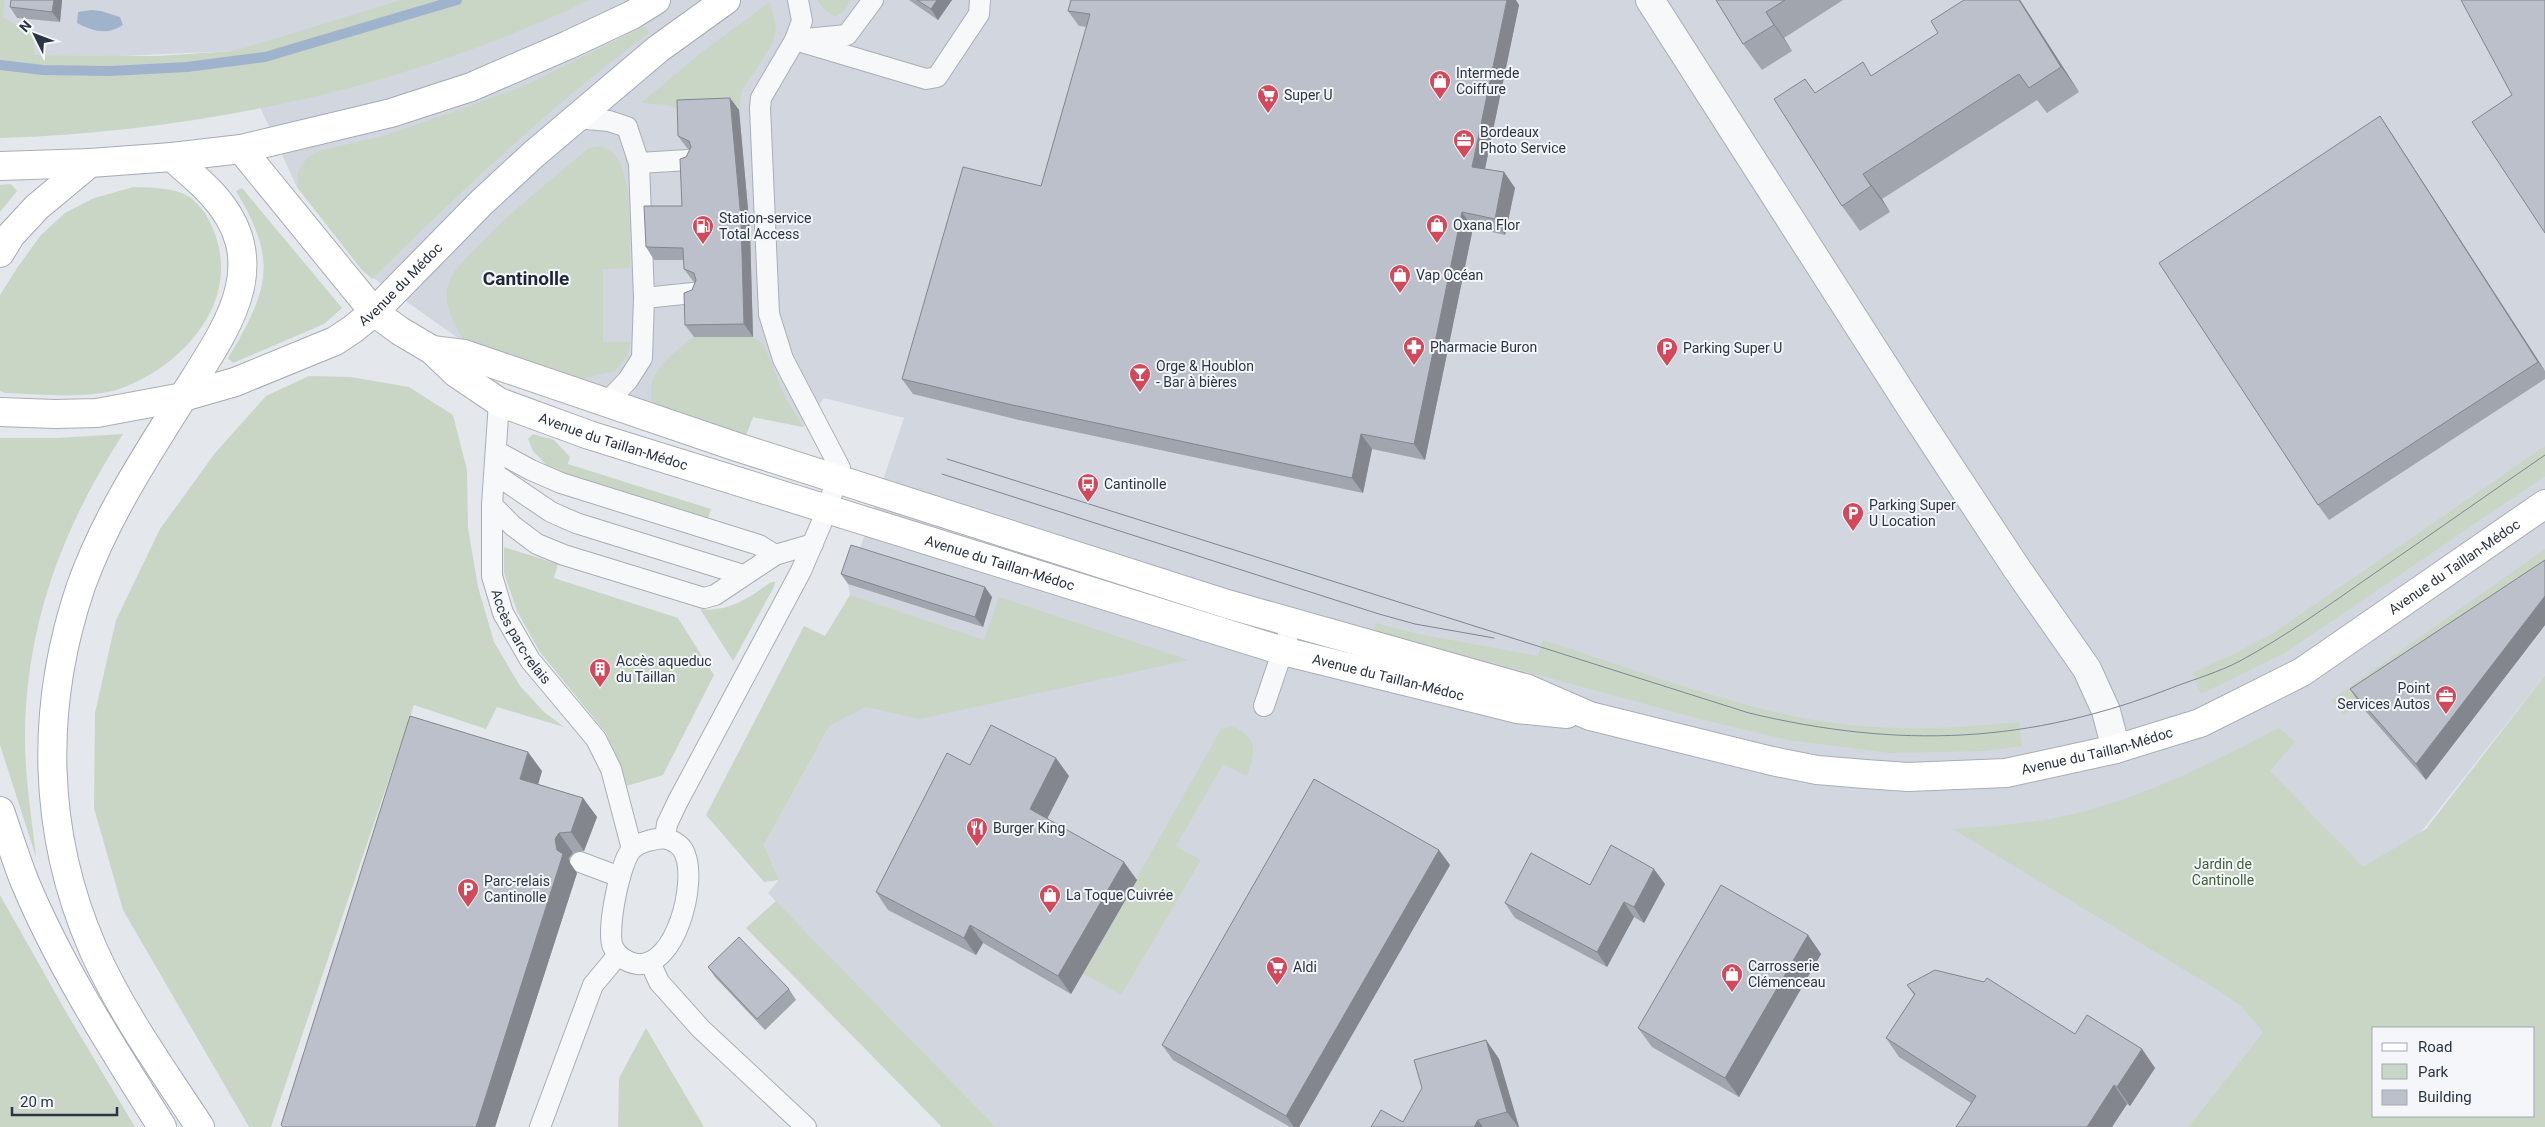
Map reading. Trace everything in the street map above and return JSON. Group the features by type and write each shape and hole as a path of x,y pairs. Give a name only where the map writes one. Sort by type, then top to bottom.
{"street":[{"path":"0,166 90,163 172,157 241,149 391,113 471,86 568,46 632,15 656,0"},
{"name":"Avenue du Médoc","path":"0,412 97,413 183,396 235,382 334,341 374,312 482,202 576,118 658,49 726,0"},
{"path":"1650,0 1937,447 2017,569 2087,669 2106,711 2116,749"},
{"name":"Avenue du Taillan-Médoc","path":"241,149 374,312 400,331 432,350 456,373 498,402 589,435 1283,652 1517,709 1590,716 1816,770 1908,777 2006,773 2116,749 2200,723 2302,672 2545,504"},
{"path":"172,157 212,194 225,211 240,242 244,262 242,283 235,307 214,347 127,488 103,535 81,586 65,642 54,708 51,781 57,829 71,893 94,950 135,1028 200,1127"},
{"path":"0,253 11,235 37,207 90,163"},
{"name":"Avenue du Taillan-Médoc","path":"432,350 464,354 838,479 1292,623 1528,689 1590,716"},
{"path":"0,811 24,879 62,960 109,1042 162,1127"}],"lane":[{"path":"665,838 667,824 678,801 813,544 828,510 840,468 783,359 769,314 752,157 761,98 795,40 802,20 798,0"},
{"path":"795,40 848,35 873,0"},
{"path":"795,40 926,79 937,77 978,14 980,0"},
{"path":"576,118 610,121 627,127 640,163 644,298 642,358 628,380 607,402"},
{"path":"640,163 688,160"},
{"path":"644,298 693,293"},
{"path":"752,301 769,314"},
{"name":"Accès parc-relais","path":"498,402 492,505 492,576 503,612 530,660 596,739 611,770 632,849"},
{"path":"496,451 531,470 561,483 759,545 775,555"},
{"path":"495,474 551,512 576,523 743,575"},
{"path":"492,505 513,526 537,544 564,556 704,598 715,595 775,555 813,544"},
{"path":"1264,706 1292,623"},
{"path":"665,838 678,843 685,853 690,875 680,920 660,954 650,962 638,964 627,961 618,955 612,946 610,933 623,863 632,849 643,842 665,838"},
{"path":"580,862 620,877"},
{"path":"540,1127 593,984 618,955"},
{"path":"650,962 658,982 701,1029 806,1127"}],"shaded area":[{"path":"0,0 2545,0 2545,675 2188,1127 996,1127 768,893 779,880 764,845 830,725 850,595 848,584 904,418 824,398 803,427 753,417 746,435 465,343 362,270 297,187 234,51 117,56 30,55 0,52"}],"green space":[{"path":"0,0 5,0 3,17 33,36 34,55 158,56 234,51 401,0 589,0 519,31 448,58 376,80 302,99 152,126 76,134 0,138"},
{"path":"817,0 851,0 844,11 835,17 825,10"},
{"path":"770,2 776,26 773,43 742,90 739,110 686,112 668,105 641,103 707,48"},
{"path":"645,26 649,33 612,61 506,151 372,279 362,270 297,187 298,171 307,158 319,151 386,135 528,84"},
{"path":"601,146 614,154 625,177 630,225 630,268 603,269 603,342 630,342 627,357 615,371 576,380 465,343 453,321 448,306 447,290 454,272 504,220 532,196 589,148"},
{"path":"11,184 17,191 0,212 0,185"},
{"path":"134,187 172,190 186,195 197,203 212,226 218,244 221,268 218,291 210,313 198,332 182,350 163,366 143,378 109,392 80,395 49,395 5,393 0,391 0,295 17,268 41,235 65,213 94,198"},
{"path":"242,188 342,308 324,324 233,363 228,358 252,314 263,276 263,257 259,238 250,216 236,191"},
{"path":"694,337 753,337 764,345 785,397 803,427 753,417 746,435 652,406 651,386 658,370 676,351"},
{"path":"309,376 351,377 409,387 453,415 467,470 468,528 478,587 494,642 520,686 544,712 564,727 497,707 486,729 414,705 271,1127 249,1127 123,910 94,808 95,713 116,620 160,529 215,453 266,396"},
{"path":"123,434 101,470 65,542 40,618 27,698 25,740 27,784 36,857 0,745 0,438 57,438"},
{"path":"533,434 554,440 570,457 568,464 711,509 707,521 550,469 533,451 528,439"},
{"path":"2545,446 2545,476 2285,653 2201,694 2192,673 2272,634"},
{"path":"504,547 558,564 554,578 678,618 714,675 663,775 627,786 606,733 540,652 517,611 504,573"},
{"path":"2545,549 2545,582 2344,715 2331,700"},
{"path":"771,582 775,582 774,587 733,661 700,609 721,608 738,603"},
{"path":"850,595 984,640 999,597 1189,660 920,719 866,707 830,725 764,845 779,880 764,882 706,815 804,626 825,636"},
{"path":"1376,623 1413,633 1538,656 1543,640 1733,701 1765,710 1824,722 1879,727 1935,728 2019,722 2022,746 1985,751 1890,753 1788,740 1700,719 1373,630"},
{"name":"Jardin de Cantinolle","path":"2545,675 2545,1127 2188,1127 2263,1032 2241,1006 2211,986 1953,829 2041,820 2093,809 2141,793 2188,773 2279,728 2295,742 2270,771 2363,867 2426,829"},
{"path":"1231,726 1246,735 1252,746 1252,759 1247,776 1223,764 1176,846 1201,860 1121,995 1083,973 1221,729"},
{"path":"0,895 66,1012 135,1127 0,1127"},
{"path":"776,901 996,1127 942,1127 746,928"},
{"path":"646,1028 704,1127 618,1127 619,1078"}],"water":[{"path":"91,10 120,17 123,25 112,30 101,31 89,29 77,23 78,12"}],"building":[{"path":"11,0 54,0 52,12 10,7"},
{"path":"917,0 937,0 931,9"},
{"path":"1071,0 1507,0 1472,167 1504,172 1495,219 1462,212 1414,444 1361,434 1352,478 1008,404 902,379 963,167 1041,186 1090,14 1068,11"},
{"path":"1716,0 1785,0 1766,12 1774,25 1743,44"},
{"path":"1964,0 2019,0 2061,67 2029,88 2019,74 1863,174 1871,186 1842,206 1774,99 1805,79 1815,93 1863,62 1871,76 1938,33 1931,21"},
{"path":"2461,0 2545,0 2545,233 2472,122 2512,95"},
{"path":"730,98 741,219 744,324 685,325 684,293 692,290 696,280 694,273 684,269 683,248 646,247 644,206 682,206 680,159 686,157 691,147 689,141 678,136 677,100"},
{"path":"2380,116 2538,362 2318,505 2159,263"},
{"path":"851,545 985,587 975,617 841,574"},
{"path":"2545,560 2545,596 2416,764 2350,689"},
{"name":"Parc-relais Cantinolle","path":"410,716 528,752 520,779 583,798 571,832 559,833 555,839 557,850 563,854 476,1127 283,1127 281,1125"},
{"path":"991,725 1056,758 1030,809 1124,862 1058,976 970,925 964,938 876,892 947,753 970,765"},
{"path":"1314,779 1439,850 1286,1116 1162,1045"},
{"path":"1611,845 1654,869 1634,907 1624,902 1597,952 1505,903 1531,853 1590,885"},
{"path":"1721,885 1808,935 1725,1078 1638,1028"},
{"path":"739,937 789,989 757,1019 708,967"},
{"path":"1935,970 1984,982 1987,978 2075,1034 2087,1015 2142,1049 2117,1087 2114,1085 2087,1127 1956,1127 1976,1096 1886,1038 1915,994 1907,985"},
{"path":"1486,1040 1507,1112 1478,1120 1474,1127 1371,1127 1381,1110 1403,1122 1422,1088 1414,1060"}],"waterway":[{"path":"0,65 43,70 110,71 187,67 265,57 457,0"}],"tram line":[{"path":"947,459 1749,713 1805,725 1912,736 1964,735 2016,730 2068,720 2120,706 2232,665 2307,620 2545,455"},
{"path":"942,474 1379,614 1415,624 1494,638"}],"place":[{"name":"Intermede Coiffure","path":"1440,100"},
{"name":"Super U","path":"1268,114"},
{"name":"Bordeaux Photo Service","path":"1464,159"},
{"name":"Oxana Flor","path":"1437,244"},
{"name":"Station-service Total Access","path":"703,245"},
{"name":"Vap Océan","path":"1400,294"},
{"name":"Pharmacie Buron","path":"1414,366"},
{"name":"Parking Super U","path":"1667,367"},
{"name":"Orge & Houblon - Bar à bières","path":"1140,393"},
{"name":"Cantinolle","path":"1088,503"},
{"name":"Parking Super U Location","path":"1853,532"},
{"name":"Accès aqueduc du Taillan","path":"600,688"},
{"name":"Point Services Autos","path":"2446,715"},
{"name":"Burger King","path":"977,847"},
{"name":"Parc-relais Cantinolle","path":"468,908"},
{"name":"La Toque Cuivrée","path":"1050,914"},
{"name":"Aldi","path":"1277,986"},
{"name":"Carrosserie Clémenceau","path":"1732,993"}],"district":[{"name":"Cantinolle","path":"526,278"}]}
